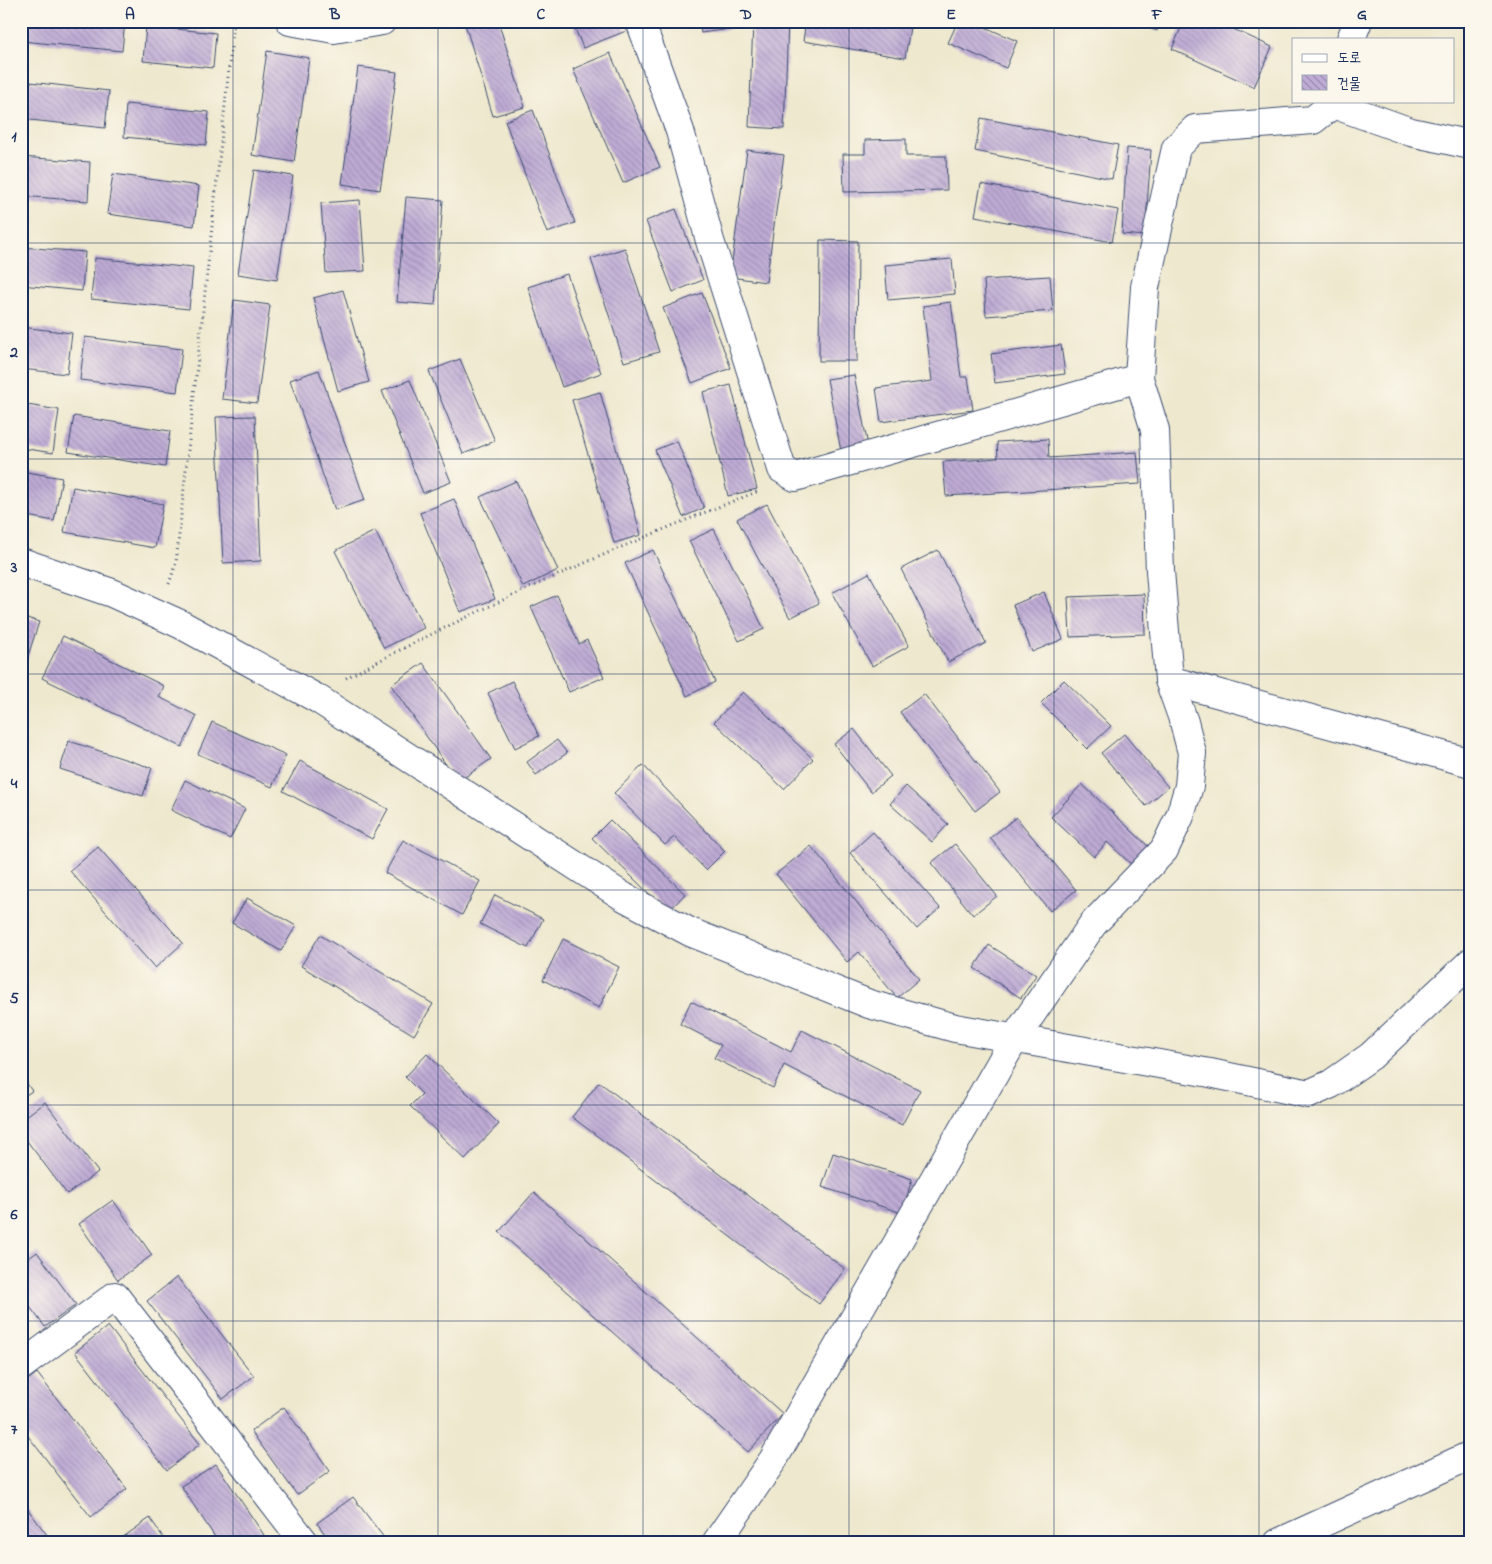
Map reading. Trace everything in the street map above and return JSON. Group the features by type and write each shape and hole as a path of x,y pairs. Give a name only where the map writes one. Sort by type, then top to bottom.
{"street":[{"path":"290,21 334,29 382,21"},
{"path":"640,21 680,131 710,241 782,469 794,477 1139,378"},
{"path":"1351,38 1358,21"},
{"path":"716,1543 774,1460 1015,1038 1093,924 1164,850 1180,816 1189,786 1192,753 1184,722 1169,680 1160,571 1155,430 1139,378 1145,287 1176,148 1195,130 1313,120 1333,102 1411,132 1471,145"},
{"path":"21,562 112,593 160,616 318,699 616,892 690,932 869,1004 956,1028 1210,1073 1309,1094 1330,1084 1371,1056 1471,962"},
{"path":"1169,680 1471,763"},
{"path":"21,1366 115,1296 305,1543"},
{"path":"1278,1543 1471,1454"}],"path":[{"path":"160,616 176,563 234,21"},
{"path":"318,699 338,683 434,631 582,565 794,477"}],"building":[{"path":"24,21 125,21 122,51 22,41"},
{"path":"464,21 498,21 525,107 493,116"},
{"path":"572,21 622,21 626,31 583,48"},
{"path":"699,21 729,21 730,29 701,33"},
{"path":"753,21 788,21 784,129 749,127"},
{"path":"806,21 911,21 905,58 803,41"},
{"path":"958,21 971,21 1017,41 1006,68 948,43"},
{"path":"1133,21 1161,21 1157,31"},
{"path":"1184,21 1216,21 1272,47 1254,87 1172,49"},
{"path":"146,26 216,33 213,68 143,61"},
{"path":"267,51 309,58 294,162 252,155"},
{"path":"610,53 660,167 623,183 573,69"},
{"path":"358,67 397,72 380,190 342,184"},
{"path":"21,81 109,91 105,128 21,119"},
{"path":"126,104 209,112 206,145 124,137"},
{"path":"533,110 575,223 547,233 505,121"},
{"path":"981,118 1118,145 1112,179 975,151"},
{"path":"906,139 906,156 946,156 947,190 844,192 843,154 865,154 865,140"},
{"path":"1127,148 1151,150 1145,236 1122,234"},
{"path":"747,150 784,155 766,282 730,277"},
{"path":"21,157 90,162 88,201 21,196"},
{"path":"254,170 293,176 277,280 238,274"},
{"path":"113,174 199,186 194,226 107,214"},
{"path":"981,184 1118,210 1112,242 975,216"},
{"path":"406,197 443,200 435,305 397,302"},
{"path":"360,200 365,271 326,273 321,203"},
{"path":"676,209 703,280 673,292 646,221"},
{"path":"820,240 858,241 857,361 819,361"},
{"path":"21,247 85,252 82,291 21,285"},
{"path":"625,248 659,352 624,362 591,259"},
{"path":"95,258 193,268 189,309 91,299"},
{"path":"952,259 955,294 888,300 885,265"},
{"path":"567,274 601,373 562,387 528,287"},
{"path":"1050,276 1053,311 986,316 984,280"},
{"path":"343,290 369,382 338,391 313,298"},
{"path":"702,293 731,368 692,383 663,308"},
{"path":"234,300 270,305 257,403 222,399"},
{"path":"951,302 961,377 968,377 973,410 881,422 876,388 932,381 923,306"},
{"path":"21,327 72,333 67,374 21,369"},
{"path":"85,337 182,349 177,392 80,380"},
{"path":"1061,345 1065,374 995,383 991,354"},
{"path":"460,359 495,441 463,454 429,371"},
{"path":"319,370 365,500 335,510 290,380"},
{"path":"854,375 868,446 841,451 827,379"},
{"path":"410,380 451,482 423,493 382,391"},
{"path":"731,385 757,489 728,496 703,392"},
{"path":"600,392 641,535 614,543 572,400"},
{"path":"21,404 59,410 53,453 21,448"},
{"path":"74,416 170,431 165,467 68,452"},
{"path":"255,416 261,561 223,563 216,417"},
{"path":"1048,439 1049,458 1137,452 1140,484 946,496 943,462 998,458 997,442"},
{"path":"677,441 704,508 683,517 655,450"},
{"path":"21,471 62,478 54,521 21,515"},
{"path":"516,481 558,570 523,587 480,497"},
{"path":"73,487 163,504 155,548 64,532"},
{"path":"454,499 495,599 460,612 420,513"},
{"path":"767,504 819,603 790,618 737,519"},
{"path":"714,529 764,629 739,641 689,541"},
{"path":"375,531 424,628 384,648 335,551"},
{"path":"653,550 715,682 687,696 625,563"},
{"path":"938,550 986,643 948,662 901,569"},
{"path":"869,573 909,646 872,666 832,593"},
{"path":"1044,592 1063,639 1032,652 1013,605"},
{"path":"1144,594 1145,634 1070,637 1068,597"},
{"path":"557,595 579,644 587,640 604,677 569,692 531,607"},
{"path":"21,616 39,622 25,665 21,664"},
{"path":"63,636 164,686 159,697 197,716 182,747 42,678"},
{"path":"423,663 491,759 458,782 391,685"},
{"path":"1064,680 1111,726 1087,749 1041,703"},
{"path":"512,681 539,736 515,748 488,693"},
{"path":"743,692 813,759 784,789 714,722"},
{"path":"924,694 1000,792 975,811 900,712"},
{"path":"212,722 286,755 272,787 198,754"},
{"path":"854,729 891,776 871,792 834,744"},
{"path":"1124,734 1168,787 1146,806 1101,753"},
{"path":"557,740 567,753 536,775 527,762"},
{"path":"69,741 152,768 143,796 60,769"},
{"path":"300,761 388,809 372,839 283,791"},
{"path":"643,765 725,851 706,870 674,837 665,845 614,793"},
{"path":"185,780 245,809 230,839 171,810"},
{"path":"1082,784 1149,847 1132,865 1107,842 1094,857 1051,817"},
{"path":"906,786 948,824 932,842 890,804"},
{"path":"1016,817 1076,890 1050,911 990,838"},
{"path":"610,820 685,894 668,912 592,838"},
{"path":"873,832 940,908 917,929 850,853"},
{"path":"403,840 480,881 462,915 385,873"},
{"path":"955,844 997,896 973,915 931,863"},
{"path":"811,846 919,979 897,998 859,952 847,962 776,874"},
{"path":"98,847 183,943 155,968 70,871"},
{"path":"495,895 543,919 528,948 480,924"},
{"path":"247,898 296,926 281,951 232,923"},
{"path":"320,935 433,1004 414,1035 301,966"},
{"path":"563,939 619,967 599,1008 543,980"},
{"path":"989,945 1036,975 1021,998 974,968"},
{"path":"691,1001 791,1052 802,1030 920,1090 902,1125 784,1065 773,1088 714,1058 721,1045 680,1024"},
{"path":"427,1054 499,1124 465,1159 410,1106 422,1094 405,1077"},
{"path":"21,1075 32,1091 21,1098"},
{"path":"599,1082 845,1269 819,1304 572,1117"},
{"path":"45,1102 98,1172 67,1194 21,1133 21,1120"},
{"path":"833,1153 912,1179 902,1213 822,1187"},
{"path":"534,1192 783,1414 748,1452 499,1232"},
{"path":"113,1200 152,1255 118,1280 79,1224"},
{"path":"37,1252 76,1305 45,1327 21,1295 21,1264"},
{"path":"177,1277 254,1376 223,1399 147,1301"},
{"path":"108,1326 200,1444 167,1470 75,1352"},
{"path":"37,1373 127,1489 91,1517 21,1427 21,1385"},
{"path":"284,1407 330,1471 297,1495 251,1431"},
{"path":"216,1464 264,1535 252,1543 219,1543 181,1486"},
{"path":"353,1497 388,1543 331,1543 317,1523"},
{"path":"21,1500 53,1543 21,1543"},
{"path":"150,1518 167,1543 115,1543"}]}
